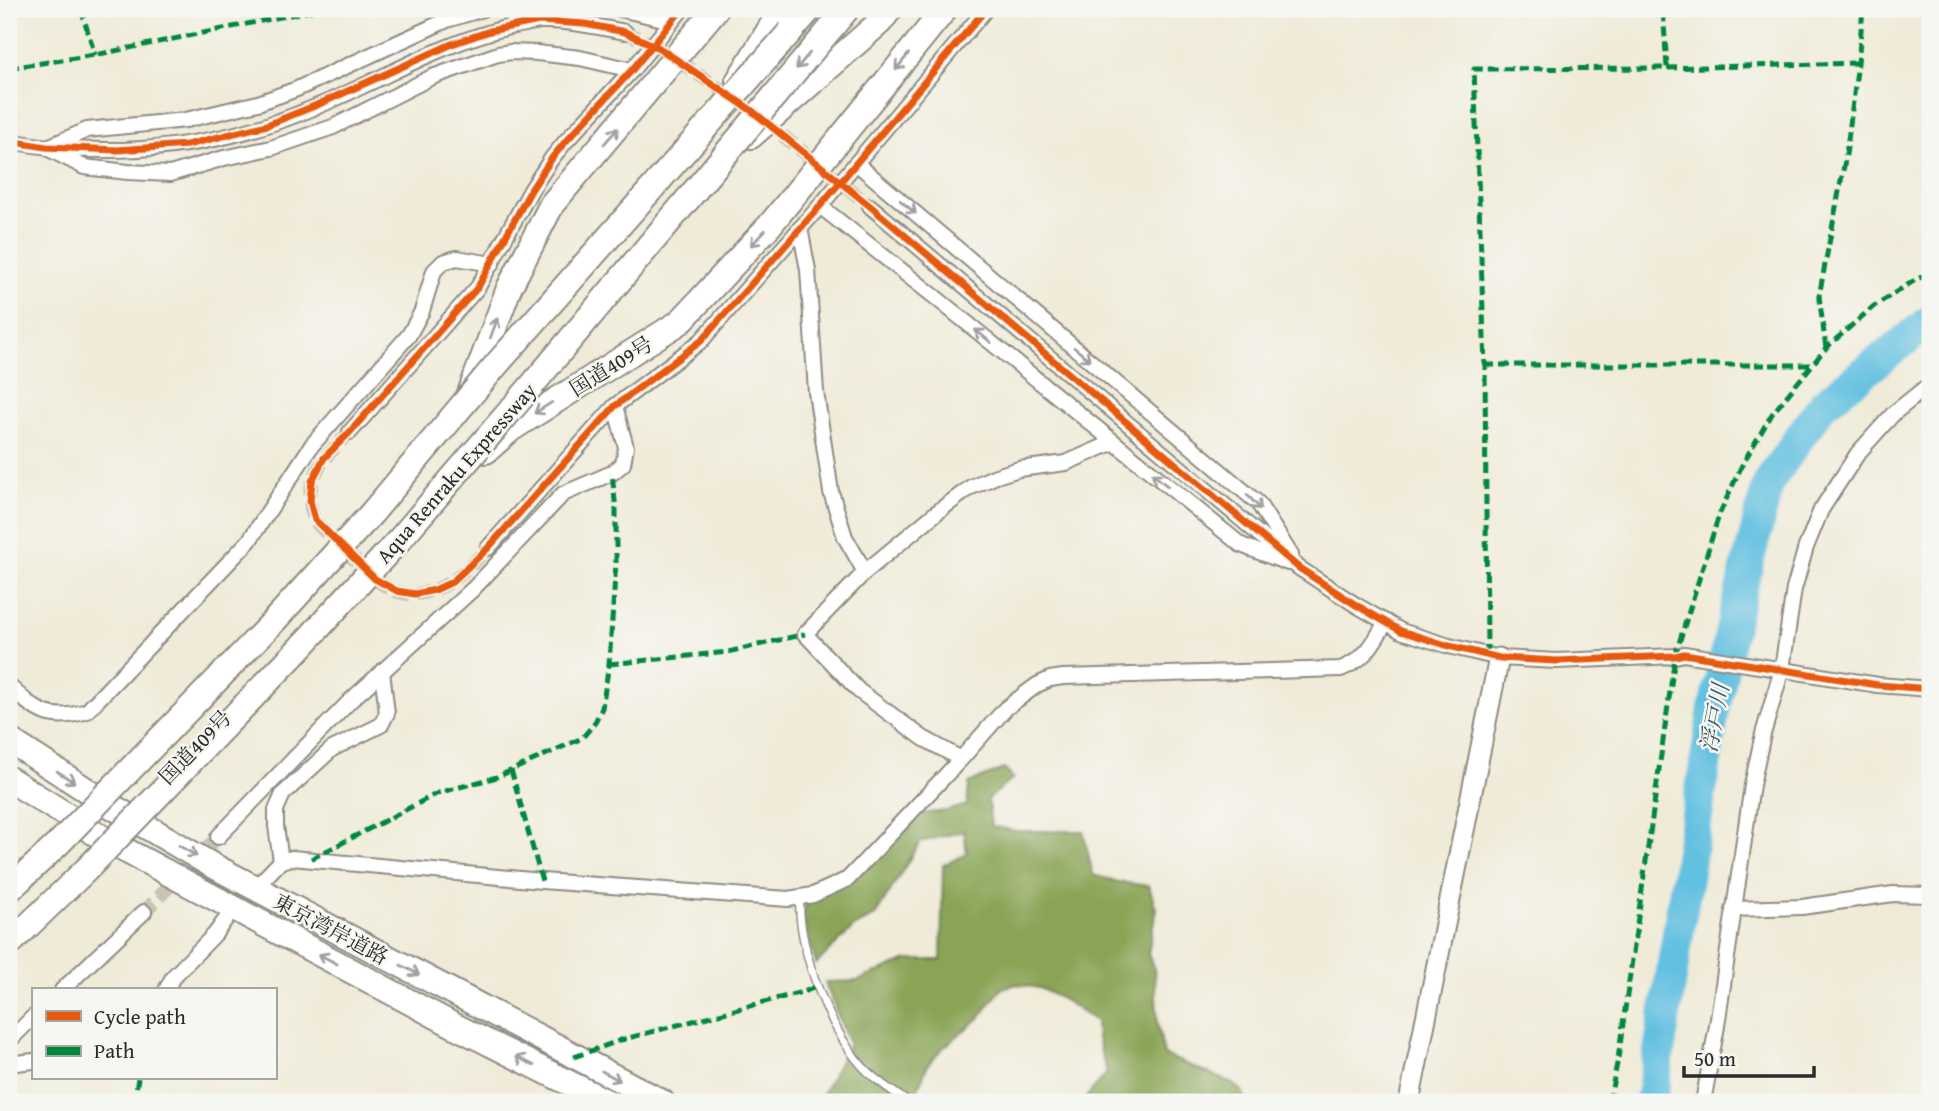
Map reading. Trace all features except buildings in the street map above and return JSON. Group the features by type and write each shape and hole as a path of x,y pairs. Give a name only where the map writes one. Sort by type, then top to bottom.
{"highway":[{"name":"国道409号","path":"119,810 450,437 464,409 509,288 552,204 716,9"},
{"path":"450,437 693,154 782,9"},
{"name":"Aqua Renraku Expressway","path":"9,890 58,844 274,621 372,513 496,365 810,9"},
{"name":"Aqua Renraku Expressway","path":"9,944 86,870 222,730 400,539 847,9"},
{"path":"426,503 514,397 755,132 880,22 890,9"},
{"name":"国道409号","path":"9,929 119,810 426,503 511,429 680,322 770,225 945,9"},
{"name":"東京湾岸道路","path":"9,740 208,863 662,1102"},
{"name":"東京湾岸道路","path":"9,779 96,834 233,909 453,1025 607,1102"},
{"name":"国道409号","path":"9,900 96,834"}],"street":[{"path":"46,148 87,130 186,120 258,103 297,89 447,20 483,9"},
{"path":"620,9 672,21"},
{"path":"351,432 478,287 531,190 552,159 632,70 682,9"},
{"path":"488,548 615,406 701,341 820,206 986,9"},
{"path":"9,141 46,148 117,150 187,145 267,125 452,44 491,31 539,21 585,24 625,32"},
{"path":"46,148 84,167 170,174 271,148 333,127 432,78 498,54 537,53 580,58 632,70"},
{"path":"856,163 1258,503 1299,568"},
{"path":"820,206 1241,545 1299,568"},
{"path":"870,206 1299,568 1401,631 1499,658 1557,661 1684,654 1878,685 1930,690"},
{"path":"800,228 808,270 816,392 831,492 845,537 865,572"},
{"path":"9,686 26,702 49,716 70,717 87,711 250,541 312,445 409,335 422,311 433,271 443,262 457,258 492,264"},
{"path":"1703,1102 1717,1026 1752,785 1782,668 1794,589 1806,547 1821,510 1857,453 1894,413 1930,384"},
{"path":"218,837 350,701 473,589 563,494 612,473 623,464 626,447 615,406"},
{"path":"961,759 923,738 859,691 805,634 865,572 971,487 1019,469 1066,463 1114,442"},
{"path":"255,888 281,861 292,858 542,881 788,899 813,895 848,879 1006,708 1037,685 1050,679 1077,677 1341,670 1357,663 1371,647 1386,622"},
{"path":"1409,1102 1499,658"},
{"path":"281,861 276,810 283,794 332,749 382,725 387,713 382,671"},
{"path":"1733,909 1802,907 1894,894 1930,895"},
{"path":"167,988 173,976 215,934 233,909"},
{"path":"64,988 144,912"},
{"path":"9,1041 32,1018"},
{"path":"9,1064 32,1061"}],"lane":[{"path":"800,897 803,937 818,986 837,1033 868,1072 908,1102"}],"green space":[{"path":"1004,769 1013,778 988,799 991,826 1017,831 1083,831 1093,875 1149,886 1156,909 1148,954 1154,969 1158,1026 1164,1055 1232,1083 1240,1089 1248,1102 1082,1102 1107,1073 1097,1038 1096,1021 1040,988 1017,984 1002,988 979,1018 928,1064 913,1102 818,1102 849,1044 825,982 857,981 907,960 941,960 943,865 967,854 964,831 920,842 875,916 855,926 816,964 802,915 807,904 919,814 967,805 969,783"}],"waterway":[{"name":"浮戸川","path":"1651,1102 1714,709 1769,481 1823,404 1930,321"}],"tunnel":[{"path":"625,32 659,48 751,110 870,206"},
{"path":"350,432 318,470 311,489 311,507 320,526 373,578 394,591 405,594 429,591 449,583 488,548"},
{"path":"144,912 218,837"}],"marked path":[{"path":"81,9 95,55"},
{"path":"9,68 95,55 320,9"},
{"path":"1487,655 1485,365 1474,69 1667,68 1663,9"},
{"path":"1826,348 1819,296 1846,155 1863,9"},
{"path":"1667,68 1858,63"},
{"path":"1609,1102 1618,1059 1675,656 1719,515 1743,463 1772,414 1826,348 1874,306 1917,279 1930,274"},
{"path":"1485,365 1812,365"},
{"path":"311,859 438,793 497,777 582,738 594,724 602,708 609,664 616,562 616,510 612,473"},
{"path":"609,664 728,652 805,634"},
{"path":"511,770 542,881"},
{"path":"574,1057 621,1040 818,986"},
{"path":"134,1102 138,1080"}],"cycle path":[{"path":"682,9 632,70 552,158 531,190 478,287 324,458 312,481 310,501 315,520 375,579 397,591 415,594 435,590 452,582 488,548 615,406 701,341 820,206 986,9"},
{"path":"9,141 46,147 117,150 187,145 267,125 452,44 490,31 539,21 585,24 625,32 659,48 751,110 870,206 1299,568 1401,631 1499,658 1557,661 1684,654 1878,685 1930,689"}]}
